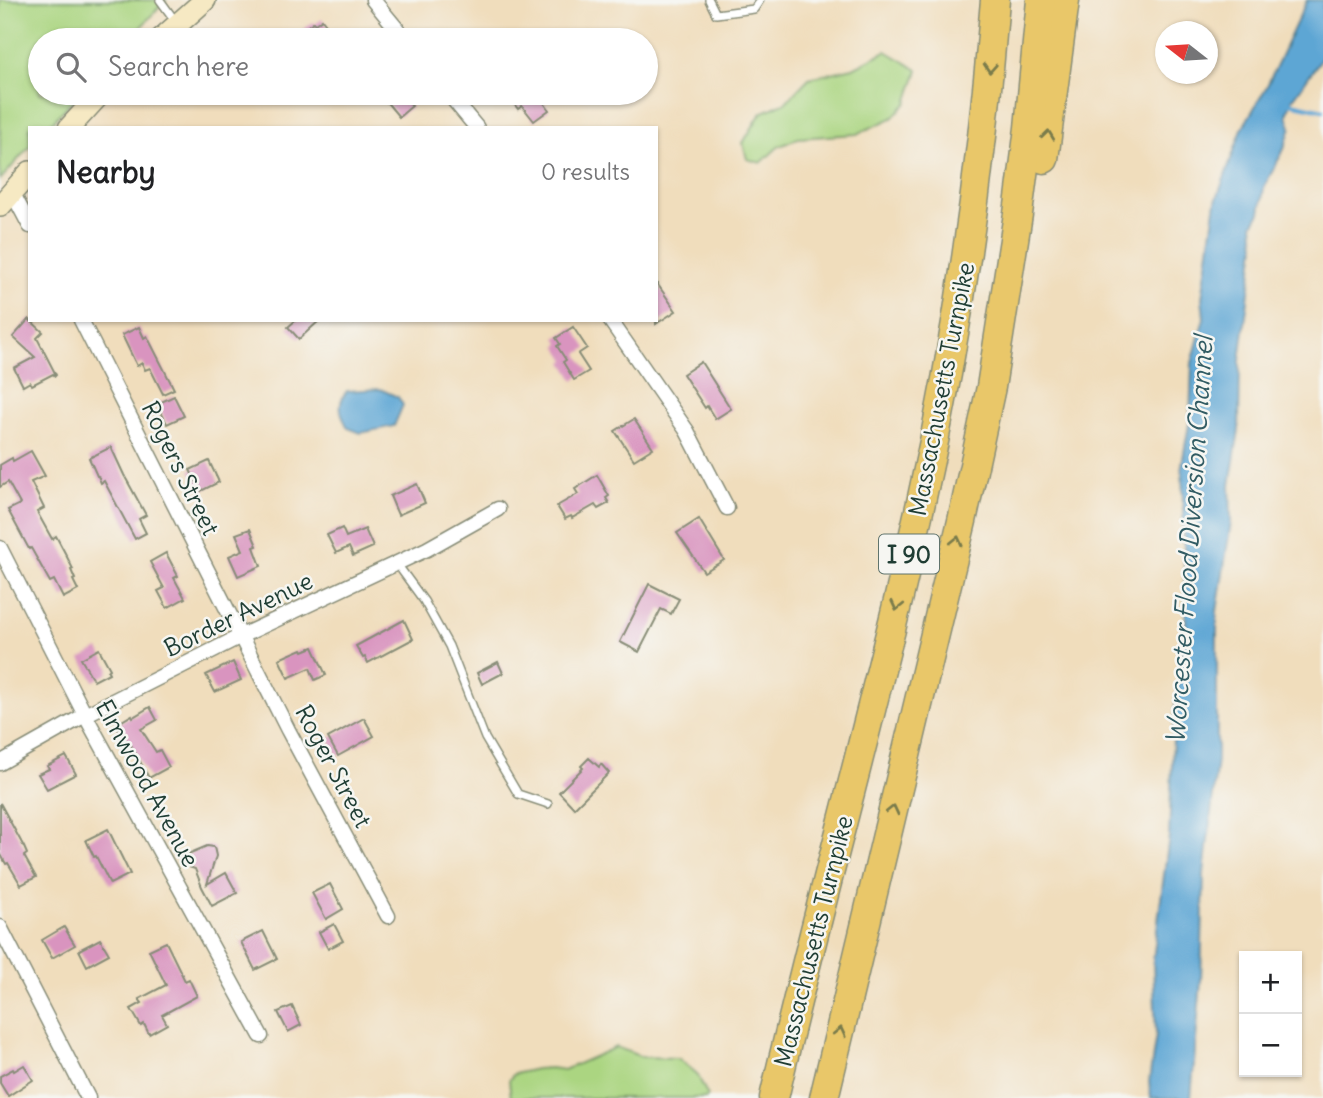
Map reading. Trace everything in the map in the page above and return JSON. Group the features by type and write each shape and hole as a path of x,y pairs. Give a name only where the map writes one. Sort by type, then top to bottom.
{"highway":[{"name":"Massachusetts Turnpike","path":"774,1098 888,646 922,499 967,250 989,79 995,0"},
{"name":"Massachusetts Turnpike","path":"824,1098 962,521 999,345 1029,128 1041,0"},
{"path":"999,345 1046,150 1065,0"}],"street":[{"path":"174,28 205,0"},
{"path":"373,0 395,28"},
{"path":"71,126 90,105"},
{"path":"458,105 475,126"},
{"path":"28,174 6,199 28,224"},
{"name":"Rogers Street","path":"82,322 241,636"},
{"path":"611,322 687,431 727,508"},
{"name":"Border Avenue","path":"0,763 85,715 241,636 426,549 498,509"},
{"name":"Elmwood Avenue","path":"0,548 85,715 261,1036"},
{"name":"Roger Street","path":"241,636 388,916"},
{"path":"0,927 88,1098"}],"lane":[{"path":"160,0 178,24"},
{"path":"709,0 716,14 754,9 760,0"},
{"path":"397,563 424,601 449,646 485,738 518,794 548,804"}],"green space":[{"path":"0,0 166,0 140,28 28,28 28,105 68,105 49,126 28,126 28,148 0,180"},
{"path":"886,51 918,70 907,103 892,118 857,134 798,138 778,147 761,163 747,159 743,143 761,113 786,102 809,78 853,68"},
{"path":"616,1047 642,1057 678,1058 697,1074 708,1096 511,1098 509,1080 514,1074 536,1069 564,1070"}],"water":[{"name":"Worcester Flood Diversion Channel","path":"1307,0 1323,0 1323,56 1291,102 1287,115 1291,127 1284,149 1264,187 1260,213 1253,224 1255,247 1240,360 1239,430 1230,485 1231,522 1217,611 1217,760 1204,874 1201,981 1191,1098 1151,1098 1149,1082 1156,1034 1153,960 1169,836 1174,715 1186,631 1182,464 1190,419 1192,363 1204,318 1202,298 1216,201 1242,129 1267,86"},
{"path":"380,389 398,397 403,405 394,426 361,433 348,428 341,409 347,391"}],"building":[{"path":"322,19 329,28 305,28 313,22 315,24"},
{"path":"389,105 411,105 412,106 399,117"},
{"path":"515,105 546,105 549,110 534,121 522,106 518,109"},
{"path":"658,285 676,311 656,324 658,322"},
{"path":"28,320 32,322 43,332 37,338 56,375 23,386 14,368 35,357 13,337"},
{"path":"294,322 318,322 299,339 288,327"},
{"path":"139,327 144,338 147,336 174,389 163,394 150,368 145,370 142,363 137,366 122,335"},
{"path":"573,327 587,348 578,354 589,371 574,380 563,362 566,360 557,346 560,344 556,338"},
{"path":"701,362 731,409 715,419 683,374"},
{"path":"174,396 184,416 167,424 157,404"},
{"path":"634,419 653,448 634,460 615,431"},
{"path":"111,447 146,515 139,519 146,533 135,539 89,458"},
{"path":"31,451 45,476 31,482 44,508 37,512 52,539 56,536 65,553 73,569 73,580 78,590 63,598 54,580 50,582 31,548 29,549 8,510 20,504 8,482 0,487 0,465"},
{"path":"209,461 219,482 201,491 190,470"},
{"path":"597,475 609,496 606,498 609,503 598,509 595,505 565,519 557,506 578,494 575,489"},
{"path":"417,484 425,503 398,515 390,496"},
{"path":"699,519 724,560 704,572 677,533"},
{"path":"342,528 346,537 365,529 373,547 353,556 349,547 336,553 327,535"},
{"path":"250,529 261,566 238,576 229,556 243,550 236,534"},
{"path":"166,553 178,576 174,578 185,598 167,608 158,591 164,588 150,562"},
{"path":"649,584 679,599 671,614 661,609 639,652 620,642"},
{"path":"404,620 413,639 368,663 356,646"},
{"path":"313,647 326,675 315,680 310,668 288,678 279,659"},
{"path":"99,649 110,669 109,673 94,681 81,659"},
{"path":"233,662 241,680 215,692 206,675"},
{"path":"498,662 503,673 482,684 477,673"},
{"path":"150,707 157,720 141,729 156,752 160,750 169,767 149,778 117,724"},
{"path":"364,718 374,736 338,756 328,738"},
{"path":"66,756 76,774 47,789 38,774"},
{"path":"589,758 599,767 601,764 609,773 574,808 559,792 583,768 581,766"},
{"path":"0,803 24,847 27,854 24,856 36,877 21,885 0,853"},
{"path":"108,829 130,874 110,884 86,840"},
{"path":"207,846 214,847 216,856 207,884 226,873 237,893 212,906 195,869 189,867 187,861 188,854"},
{"path":"330,884 343,909 326,919 312,893"},
{"path":"334,924 343,941 328,949 319,932"},
{"path":"64,927 75,945 52,958 42,940"},
{"path":"263,931 277,959 255,970 241,942"},
{"path":"100,939 109,954 87,966 79,950"},
{"path":"166,942 185,981 189,979 197,996 162,1015 167,1024 149,1034 131,1009 142,1003 139,999 166,985 149,950"},
{"path":"292,1006 301,1025 288,1032 278,1012"},
{"path":"24,1065 33,1080 8,1096 0,1083 0,1076"}],"waterway":[{"path":"1286,102 1323,110"}]}
